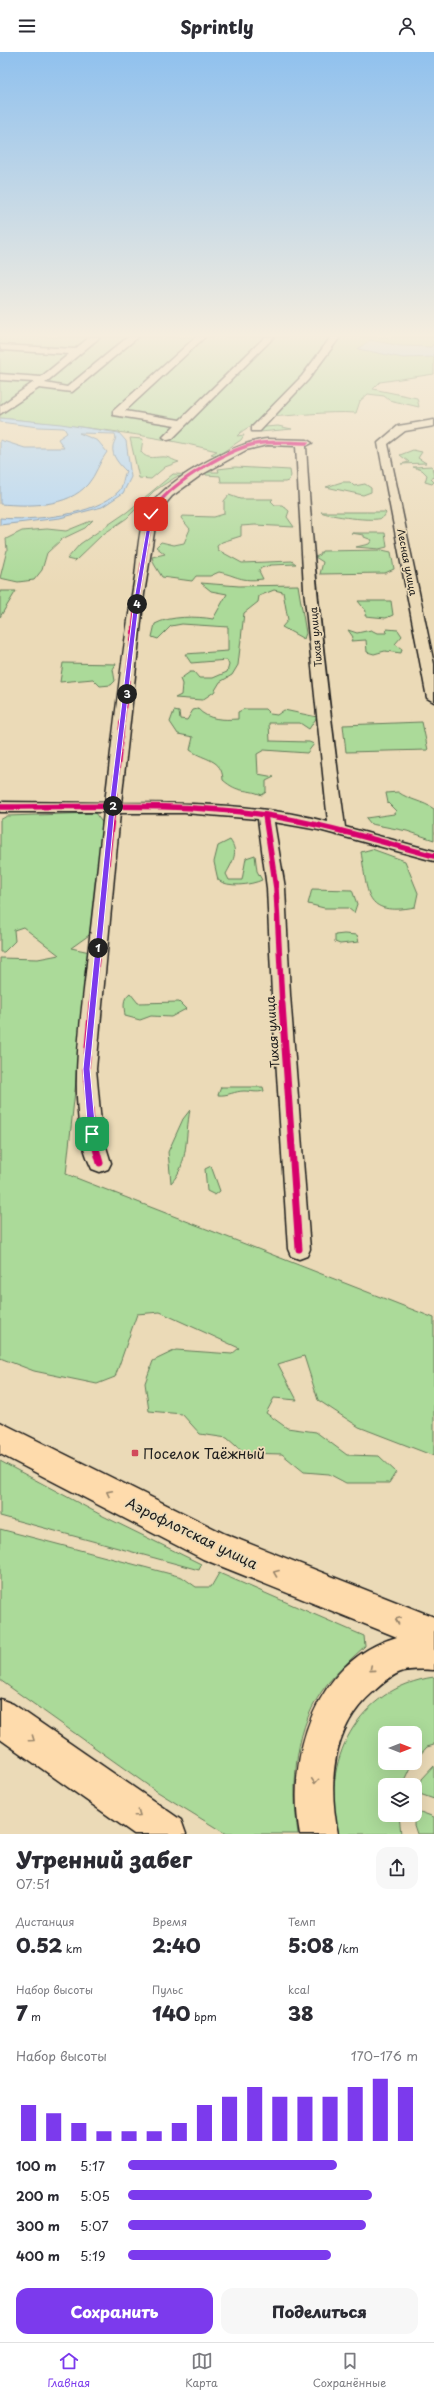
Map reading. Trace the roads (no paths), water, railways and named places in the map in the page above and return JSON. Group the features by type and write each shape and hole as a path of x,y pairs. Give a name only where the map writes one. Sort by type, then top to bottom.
{"main road":[{"name":"Аэрофлотская улица","path":"0,1438 215,1547 434,1634"},
{"path":"319,1834 314,1794 316,1763 326,1730 339,1701 360,1679 385,1658 407,1651 434,1652"},
{"path":"0,1717 167,1834"}],"street":[{"path":"162,420 183,423"},
{"path":"168,438 186,420"},
{"path":"256,429 264,420"},
{"name":"Лесная улица","path":"434,423 409,426 396,432 383,443 434,698"},
{"name":"Тихая улица","path":"112,808 138,594 151,514 155,505 203,469 234,451 255,444 304,443 303,495 320,690 337,830"},
{"path":"0,807 184,808 265,815 337,830 434,856"},
{"path":"100,1164 92,1134 86,1069 112,808"},
{"name":"Тихая улица","path":"265,815 276,888 281,995 299,1249"}],"water":[{"path":"0,420 22,420 61,424 119,433 126,441 131,477 123,493 102,507 60,518 0,525 0,518 29,519 62,515 95,506 119,491 126,471 116,460 113,453 113,446 116,439 115,434 79,433 98,441 107,452 88,484 69,498 47,504 0,504 0,440 25,448 64,448 58,439 67,433 64,428 38,427 0,422"}],"place":[{"name":"Поселок Таёжный","path":"135,1453"}]}
